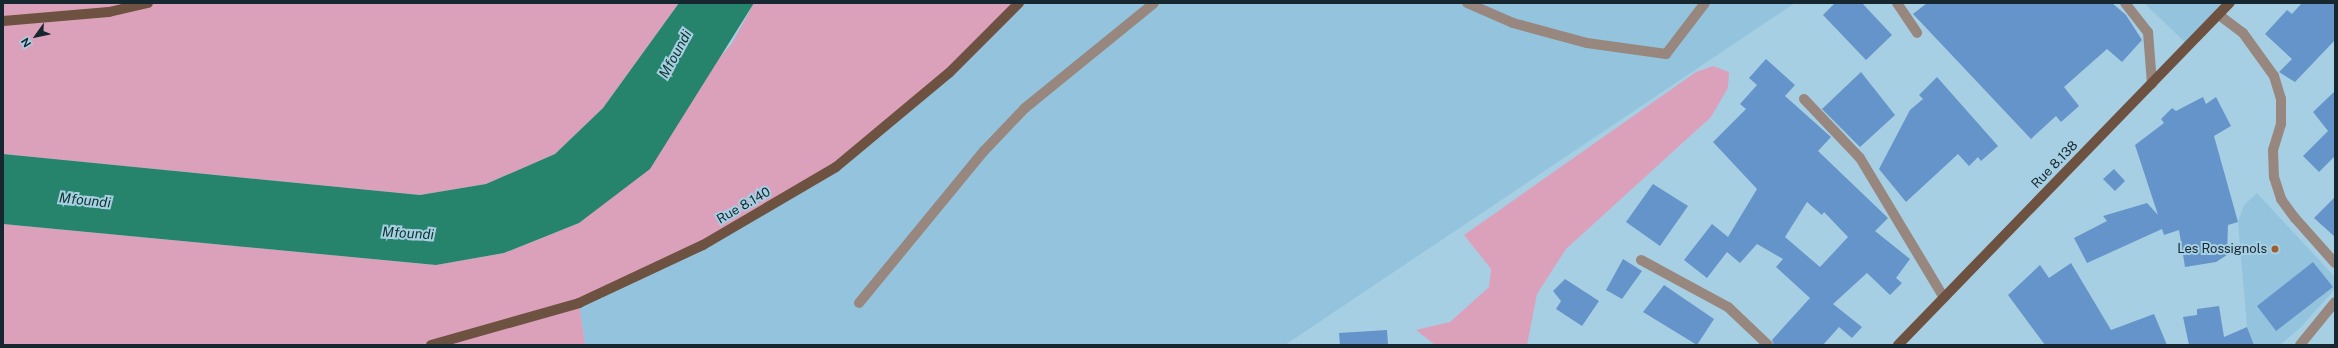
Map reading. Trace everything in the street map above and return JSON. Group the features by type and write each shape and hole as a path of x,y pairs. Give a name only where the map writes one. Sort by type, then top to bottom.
{"main road":[{"path":"3,21 108,12 148,3"},
{"name":"Rue 8.140","path":"431,345 579,303 703,245 836,167 949,73 1019,3"},
{"name":"Rue 8.138","path":"1898,345 2230,3"}],"street":[{"path":"859,303 984,151 1025,108 1154,3"},
{"path":"1467,3 1513,23 1588,43 1666,54 1705,3"},
{"path":"1897,3 1917,33"},
{"path":"2125,3 2148,32 2152,84"},
{"path":"2219,15 2242,33 2274,76 2281,100 2281,124 2273,150 2274,177 2281,199 2295,218 2335,263"},
{"path":"1804,100 1860,158 1944,298"},
{"path":"1640,260 1728,307 1768,345"},
{"path":"2300,345 2335,302"}],"shaded area":[{"path":"3,3 679,3 603,108 555,154 486,184 420,195 3,154"},
{"path":"754,3 1019,3 949,73 836,167 703,245 579,303 585,345 3,345 3,224 436,265 504,253 579,223 732,43"},
{"path":"1019,3 1795,3 1285,345 585,345 579,303"},
{"path":"2144,3 2229,3 2190,47"},
{"path":"1713,66 1729,72 1728,88 1711,117 1566,249 1537,294 1527,345 1435,345 1416,330 1450,322 1489,287 1491,269 1464,235 1696,72"},
{"name":"Les Rossignols","path":"2257,193 2335,277 2335,289 2301,327 2280,345 2254,345 2247,327 2238,222 2244,205"}],"water":[{"name":"Mfoundi","path":"679,3 754,3 650,169 579,223 504,253 436,265 3,224 3,154 420,195 486,184 555,154 603,108"}],"building":[{"path":"1835,3 1862,3 1892,35 1866,60 1823,15"},
{"path":"1927,3 2112,3 2126,15 2142,40 2122,62 2107,49 2064,87 2079,106 2061,122 2056,116 2031,139 1913,14"},
{"path":"2302,3 2335,3 2335,40 2295,82 2279,72 2292,59 2265,34 2287,10 2292,14"},
{"path":"1766,59 1795,85 1785,96 1831,137 1818,151 1888,218 1875,231 1910,259 1896,278 1902,283 1890,295 1867,273 1833,304 1862,327 1852,338 1839,327 1823,345 1774,345 1772,340 1810,298 1776,267 1783,259 1757,244 1740,263 1727,252 1707,278 1684,260 1712,224 1728,237 1757,189 1713,142 1746,109 1740,104 1757,85 1749,78","holes":["1807,202 1822,215 1824,212 1848,237 1820,267 1785,237"]},
{"path":"1861,72 1895,115 1860,147 1822,109"},
{"path":"1937,77 1998,146 1981,161 1978,157 1969,166 1958,154 1906,202 1879,169 1910,110 1923,99 1919,95"},
{"path":"2335,91 2335,156 2319,172 2303,156 2328,131 2313,112"},
{"path":"2203,97 2206,104 2216,97 2231,126 2214,136 2238,222 2228,225 2227,255 2216,262 2185,267 2179,230 2164,235 2162,229 2087,263 2074,238 2107,221 2103,216 2147,203 2158,215 2135,145 2164,123 2161,119 2172,108 2176,111"},
{"path":"2114,169 2125,181 2115,191 2103,179"},
{"path":"1653,184 1688,206 1660,246 1626,222"},
{"path":"2335,197 2335,237 2314,218"},
{"path":"1623,259 1642,271 1622,299 1606,290"},
{"path":"2313,262 2333,287 2276,331 2257,306"},
{"path":"2071,263 2111,330 2154,314 2167,345 2045,345 2008,295 2040,265 2049,278"},
{"path":"1565,279 1599,301 1582,326 1556,309 1561,301 1553,291"},
{"path":"1664,285 1714,319 1697,345 1643,312"},
{"path":"2219,306 2224,337 2247,327 2254,345 2189,345 2183,317 2197,315 2197,309"},
{"path":"1387,330 1388,345 1340,345 1339,333"}],"place":[{"name":"Les Rossignols","path":"2275,249"}]}
